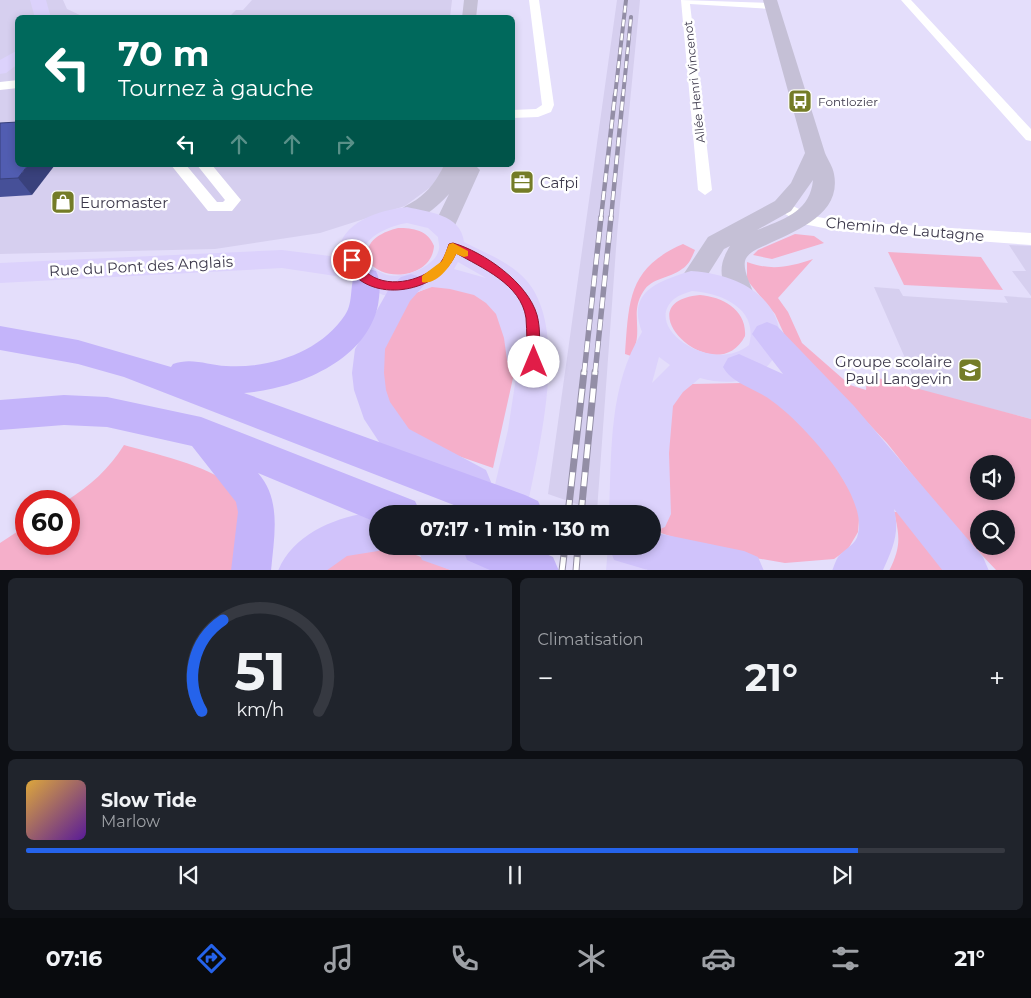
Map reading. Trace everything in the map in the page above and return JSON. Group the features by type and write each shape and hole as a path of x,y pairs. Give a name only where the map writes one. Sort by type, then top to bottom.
{"highway":[{"path":"126,365 234,380 275,375 306,363 331,350 348,334 362,309 361,274"},
{"path":"421,280 400,294 370,350 368,373 370,390 376,409 397,440 441,473"},
{"path":"767,334 788,360 829,400 910,502 969,570"},
{"path":"0,338 78,352 126,365 441,473 508,505"},
{"path":"739,367 773,384 803,406 845,455 865,482 877,508 878,530 872,550 852,570"},
{"path":"0,415 64,410 107,412 201,433 380,505"},
{"path":"201,433 252,493 257,512 251,570"},
{"path":"298,570 321,550 345,536 359,531 369,532"},
{"path":"661,553 729,567"},
{"path":"467,555 519,570"},
{"path":"503,555 539,570"},
{"path":"638,555 677,570"}],"main road":[{"path":"38,0 42,15"},
{"path":"49,0 52,15"},
{"path":"469,15 470,0"},
{"path":"741,294 733,267 734,259 738,253 746,245 789,226 804,217 813,209 824,186 824,173 815,154 771,3"},
{"path":"8,76 15,61"},
{"path":"691,281 716,243 783,206 800,186 815,154"},
{"path":"407,215 431,200 442,190 453,167"},
{"path":"421,280 447,263 449,237 470,167"},
{"path":"497,505 519,393 522,367 519,344 508,310 489,290 464,280 421,280 395,286 379,284 361,274 352,260 352,249 357,238 364,230 378,222 407,215 421,216 495,270 517,288 526,300 532,316 534,362 530,397 509,505"},
{"name":"Rue du Pont des Anglais","path":"282,259 357,238"},
{"name":"Rue du Pont des Anglais","path":"0,273 282,259 323,263 361,274"},
{"path":"691,281 708,282 741,294 759,312 767,334 760,354 751,362 739,367 717,369 694,364 678,357 665,346 656,334 652,321 652,309 656,298 665,290 677,284 691,281"},
{"path":"628,505 632,405 636,377 649,344 656,334"},
{"path":"652,505 652,468 657,405 660,396 673,381 694,364"},
{"path":"483,570 486,555"},
{"path":"497,570 500,555"},
{"path":"626,570 627,555"},
{"path":"651,570 652,555"}],"street":[{"path":"515,114 538,113 547,110 548,106 534,0"},
{"path":"906,0 960,61 987,86 1031,137"},
{"name":"Allée Henri Vincenot","path":"705,190 685,1 771,3"},
{"path":"180,167 213,207 227,207 233,200 206,167"},
{"name":"Chemin de Lautagne","path":"783,206 804,217 839,226 1031,239"}],"shaded area":[{"path":"0,0 63,0 67,9 80,15 15,15 15,167 443,167 436,183 405,206 320,233 215,249 0,254"},
{"path":"252,0 452,0 450,15 231,15 236,10 243,10"},
{"path":"617,0 640,0 617,235 597,505 580,505 548,494"},
{"path":"398,228 414,229 424,233 434,246 431,256 425,265 407,274 396,275 385,273 376,268 368,261 367,254 368,248 375,238"},
{"path":"795,234 814,236 824,243 772,259 753,255 758,250"},
{"path":"683,244 695,250 691,258 677,272 651,283 643,292 637,308 637,339 635,347 631,356 625,354 628,317 635,288 651,264 665,253"},
{"path":"1009,245 1031,246 1031,296 1012,271 1026,271"},
{"path":"888,252 981,257 1003,290 904,285"},
{"path":"813,259 778,298 788,312 802,343 850,385 866,390 867,375 1031,419 1031,570 996,570 982,555 1015,555 1015,510 970,510 970,542 945,516 887,443 785,336 775,314 747,280 747,262 772,267 788,266"},
{"path":"435,285 471,288 501,316 512,353 513,378 493,468 421,443 397,424 379,382 387,336 404,305 416,293"},
{"name":"Groupe scolaire Paul Langevin","path":"874,287 899,289 903,296 1008,303 1004,296 1031,298 1031,419 919,390"},
{"path":"700,295 709,296 732,306 742,319 745,327 745,336 731,351 715,355 697,350 682,340 672,326 670,312 678,301"},
{"path":"742,383 763,389 816,434 860,507 858,532 848,549 834,559 785,563 714,551 661,533 670,405 677,392 692,384"},
{"path":"124,445 195,466 228,484 237,501 239,513 240,538 237,570 0,570 0,543 15,533 15,555 80,555 80,491 112,462"},
{"path":"894,512 907,512 953,570 889,570 896,555 898,542"},
{"path":"369,548 369,555 415,555 451,570 315,570 335,556"}],"building":[{"path":"15,122 15,167 26,167 18,178 0,179 0,123"}],"railway":[{"path":"615,96 626,0"},
{"path":"623,96 631,17"},
{"path":"601,218 615,95"},
{"path":"611,218 623,95"},
{"path":"584,374 601,217"},
{"path":"595,374 611,217"},
{"path":"569,505 584,372"},
{"path":"582,505 595,372"},
{"path":"562,570 564,555"},
{"path":"576,570 577,555"}],"slow traffic":[{"path":"426,279 440,271 447,263 453,247 464,253"}],"place":[{"name":"Fontlozier","path":"800,101"},
{"name":"Cafpi","path":"522,182"},
{"name":"Euromaster","path":"63,202"},
{"name":"Groupe scolaire Paul Langevin","path":"970,370"}],"route":[{"path":"352,260 357,270 366,278 379,284 395,286 421,281 440,271 447,263 453,247 495,270 517,288 526,300 532,316 534,362"}]}
